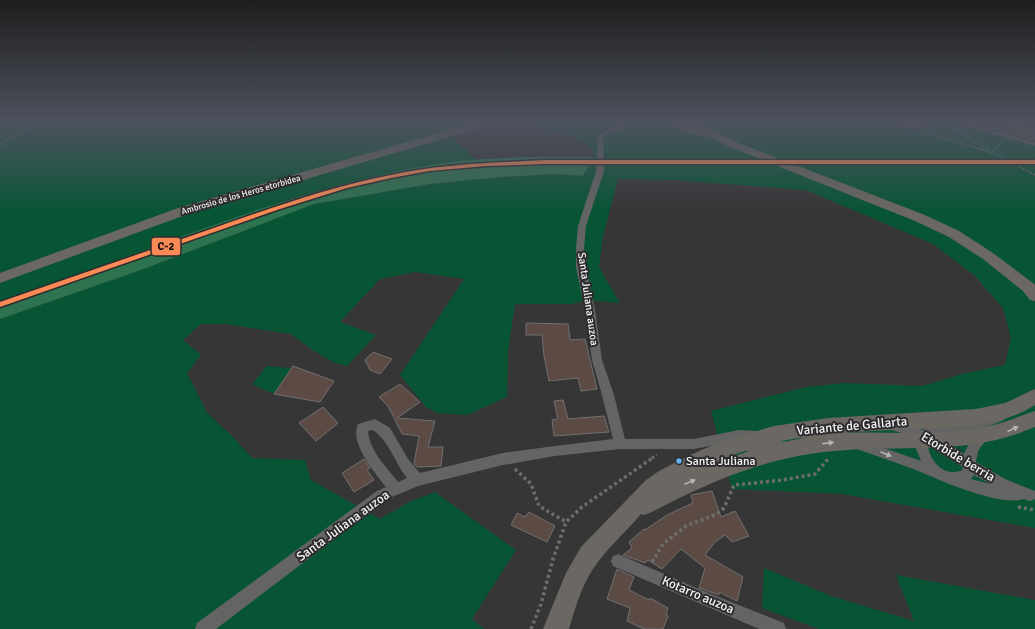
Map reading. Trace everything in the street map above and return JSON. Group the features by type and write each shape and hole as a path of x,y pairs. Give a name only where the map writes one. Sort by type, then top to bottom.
{"main road":[{"name":"Ambrosio de los Heros etorbidea","path":"0,278 100,240 183,211 382,152"},
{"path":"753,152 920,218 954,234 988,256 1028,287 1035,296"},
{"name":"Variante de Gallarta","path":"630,512 658,483 684,468 717,450 765,436 825,426 948,419 985,415 1015,408 1035,396"},
{"name":"Variante de Gallarta","path":"630,512 677,487 714,472 753,459 798,448 850,441 983,436 1006,432 1035,419"},
{"path":"556,629 568,593 588,556 630,512"}],"street":[{"name":"Santa Juliana auzoa","path":"600,152 600,161 582,226 580,248 581,267 590,310 597,360 608,395 620,444"},
{"path":"983,436 970,452 968,474 961,478 946,477 928,464 922,445 932,429 988,423 1015,408"},
{"name":"Etorbide berria","path":"884,422 927,438 970,463 989,477 1033,496"},
{"path":"395,490 368,454 361,438 362,428 375,424 386,432 403,463 417,480"},
{"path":"694,444 739,435 765,436"},
{"name":"Etorbide berria","path":"850,441 973,486 996,492 1033,496"},
{"name":"Santa Juliana auzoa","path":"203,629 382,496 417,480 503,459 555,451 620,444 694,444"},
{"path":"694,444 707,445 717,450 745,449 771,445 798,448"},
{"name":"Kotarro auzoa","path":"618,561 697,596 778,629"}],"path":[{"path":"991,152 1035,175"},
{"path":"647,574 663,544 686,526 717,514 724,508 734,485 783,480 815,474 834,454"},
{"path":"503,459 527,479 534,487 539,506 566,522"},
{"path":"531,629 541,604 553,559 566,522 582,507 629,473 650,460"}],"green space":[{"path":"0,152 468,152 477,160 405,170 310,193 0,301"},
{"path":"593,152 1035,152 1035,528 842,494 732,489 711,411 806,387 843,383 922,386 966,373 1005,365 1011,338 1003,308 974,275 933,244 806,190 674,180 618,179 603,236 599,267 620,303 588,300 572,304 515,304 508,352 507,397 467,415 437,413 426,407 400,375 464,279 415,272 380,279 340,322 376,335 347,366 335,363 311,349 291,334 225,324 201,324 183,340 201,355 187,373 207,413 231,435 252,458 305,460 311,480 380,519 409,502 435,492 516,550 472,619 484,629 0,629 0,319 141,270 314,204 430,184 501,177 557,174 583,176 594,157"},
{"path":"594,157 583,176 557,174 501,177 430,184 314,204 141,270 0,319 0,301 213,225 321,190 376,176 443,163 481,159"},
{"path":"267,366 291,368 274,394 252,384"},
{"path":"764,568 831,596 914,621 896,575 1035,600 1035,629 819,629 762,608"}],"building":[{"path":"526,323 568,324 570,340 585,339 597,389 581,391 578,378 549,381 542,335 526,335"},
{"path":"373,352 392,359 380,374 370,370 365,360"},
{"path":"293,366 334,381 320,402 274,394"},
{"path":"400,384 420,402 397,418 435,421 428,447 443,447 441,466 417,467 414,464 419,436 402,434 388,406 379,397"},
{"path":"563,400 568,419 604,416 609,432 554,436 552,420 558,419 554,401"},
{"path":"323,407 338,423 316,441 299,423"},
{"path":"364,459 370,468 367,470 374,480 354,492 342,473"},
{"path":"712,491 721,517 735,511 749,536 732,542 725,535 715,542 705,555 743,577 737,601 719,592 719,595 699,588 705,568 681,549 662,569 648,560 645,563 623,555 632,548 629,542 644,529 645,530 667,515 693,503 691,495"},
{"path":"529,512 555,526 547,542 511,525 517,513 525,517"},
{"path":"617,569 634,577 629,590 649,600 650,598 668,608 666,615 668,616 663,629 644,629 627,621 630,608 607,599"}],"transit line":[{"name":"C-2","path":"0,305 300,200 368,181 429,170 544,162 1035,162"}],"place":[{"name":"Santa Juliana","path":"679,461"}]}
